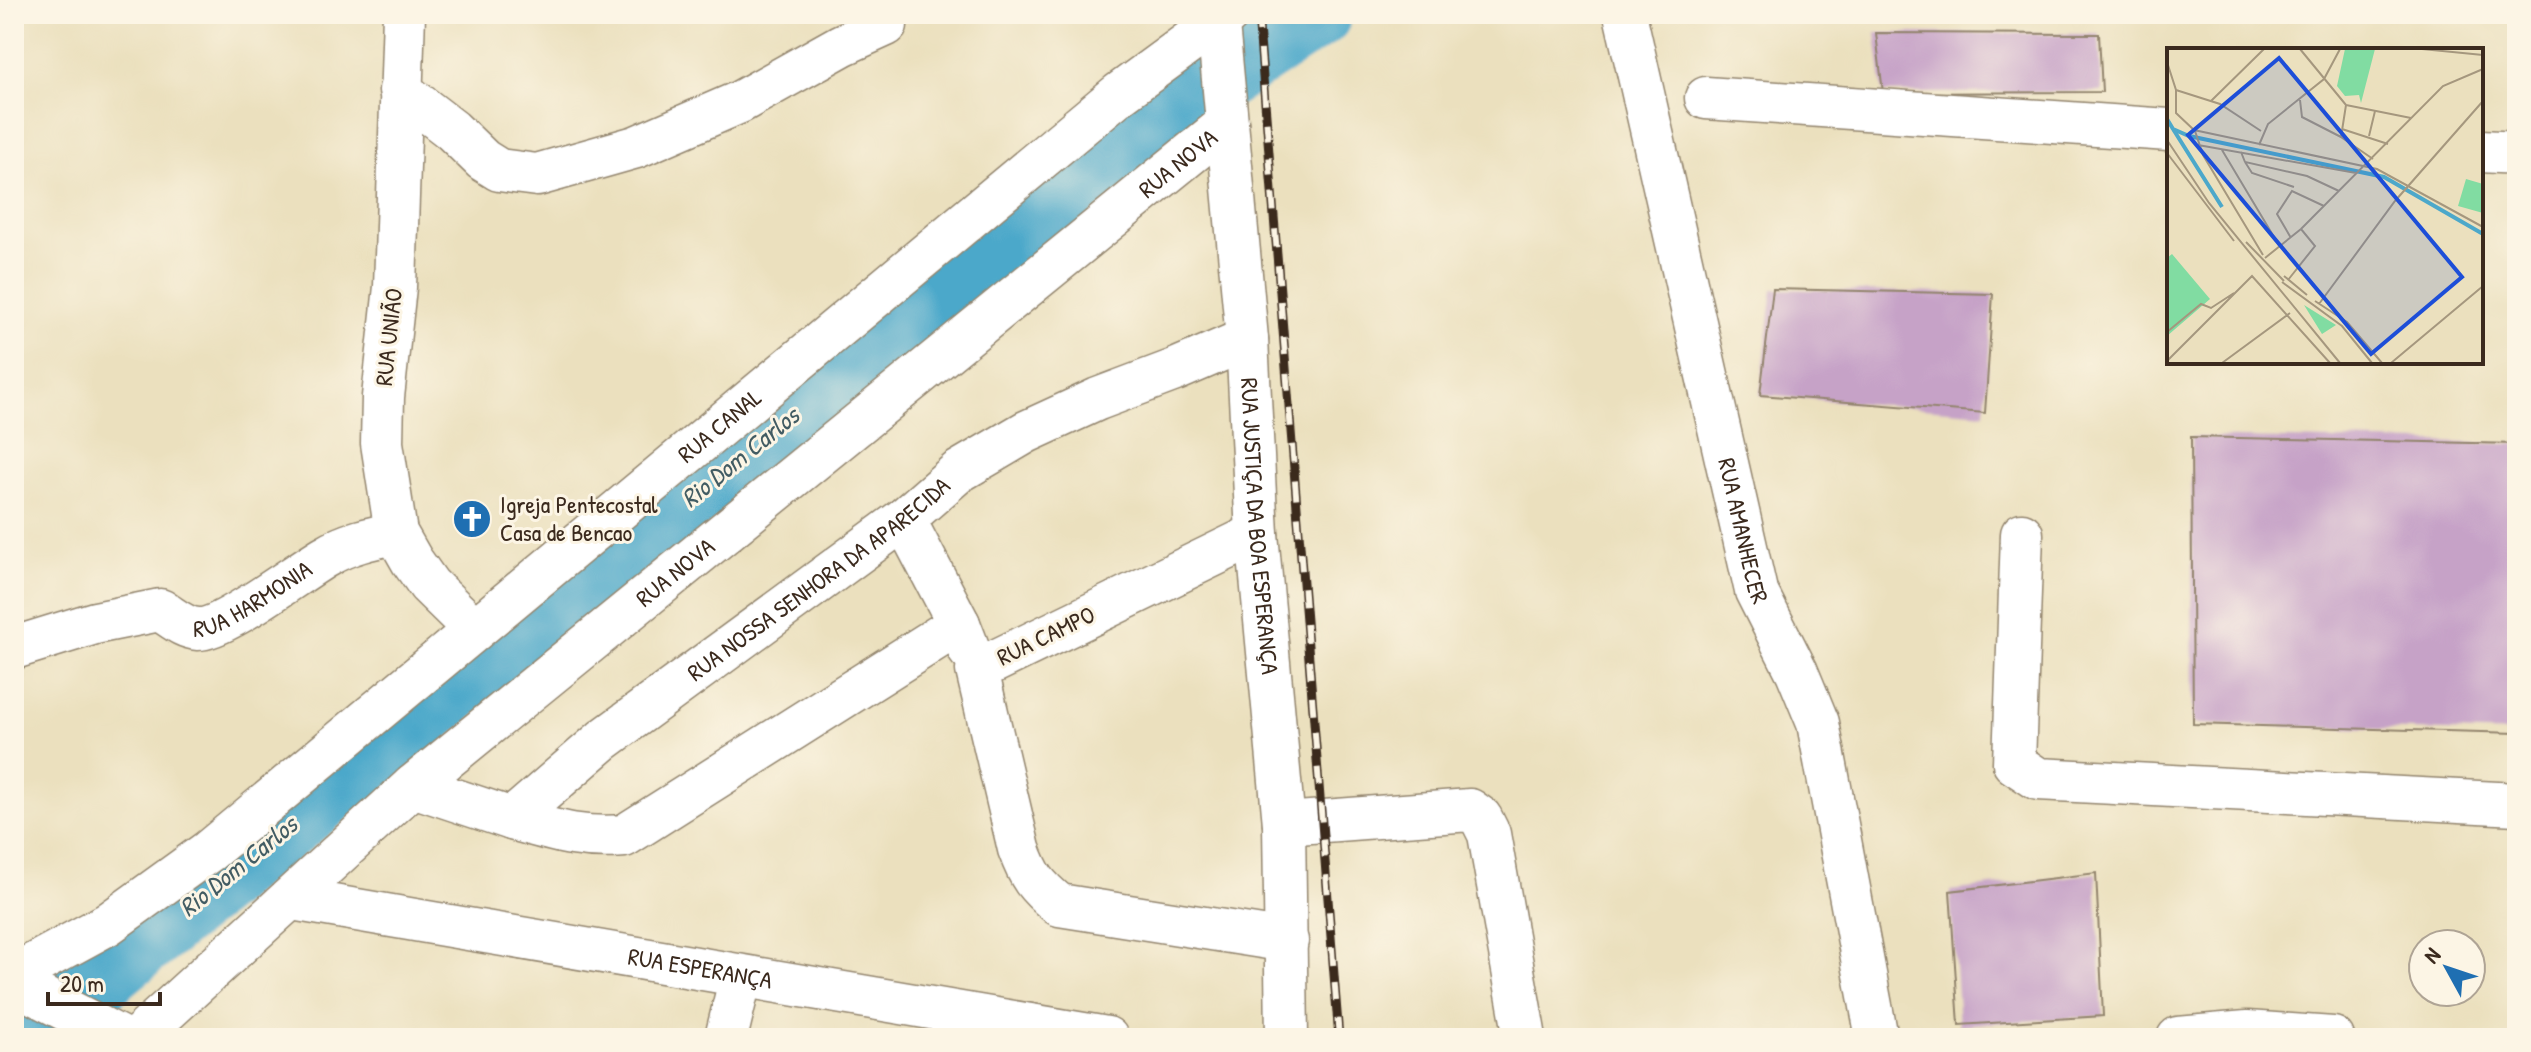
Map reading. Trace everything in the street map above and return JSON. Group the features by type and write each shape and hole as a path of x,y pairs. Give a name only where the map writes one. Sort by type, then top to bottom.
{"street":[{"name":"RUA UNIÃO","path":"404,14 395,287 383,397 382,443 396,533 429,585 474,629"},
{"name":"RUA AMANHECER","path":"1625,14 1756,591 1797,672 1818,723 1877,1038"},
{"path":"400,90 425,107 499,170 537,175 636,147 740,102 891,18"},
{"name":"RUA JUSTIÇA DA BOA ESPERANÇA","path":"1221,25 1225,110 1247,339 1257,534 1284,824 1287,1038"},
{"name":"RUA CANAL","path":"20,984 209,851 1119,94 1221,25"},
{"path":"1706,98 2167,130"},
{"name":"RUA NOVA","path":"119,1034 292,899 413,786 1225,110"},
{"path":"2483,151 2517,153"},
{"name":"RUA NOSSA SENHORA DA APARECIDA","path":"512,819 603,740 904,519 958,472 1026,432 1098,399 1247,339"},
{"path":"904,519 959,624 977,670"},
{"name":"RUA HARMONIA","path":"14,648 95,623 160,610 182,625 201,629 243,609 326,555 359,541 396,533"},
{"name":"RUA CAMPO","path":"1257,534 977,670 1019,849 1029,874 1059,905 1287,941"},
{"path":"2022,534 2014,763 2025,772 2038,779 2517,804"},
{"path":"413,786 512,819 569,834 595,838 624,836 959,624"},
{"path":"1284,824 1470,810 1481,818 1489,834 1525,1038"},
{"name":"RUA ESPERANÇA","path":"292,899 1107,1038"},
{"path":"726,1038 741,976"},
{"path":"20,984 119,1034"},
{"path":"2178,1038 2246,1035 2333,1038"}],"building":[{"path":"1876,33 2099,34 2102,92 1883,93"},
{"path":"1773,289 1993,294 1985,413 1760,395"},
{"path":"2191,437 2517,444 2517,733 2193,724"},
{"path":"2096,873 2103,1016 1959,1025 1950,891"}],"waterway":[{"name":"Rio Dom Carlos","path":"26,1038 1141,130 1318,14"}],"railway":[{"path":"1258,14 1339,1038"}],"place":[{"name":"Igreja Pentecostal Casa de Bencao","path":"472,519"}]}
